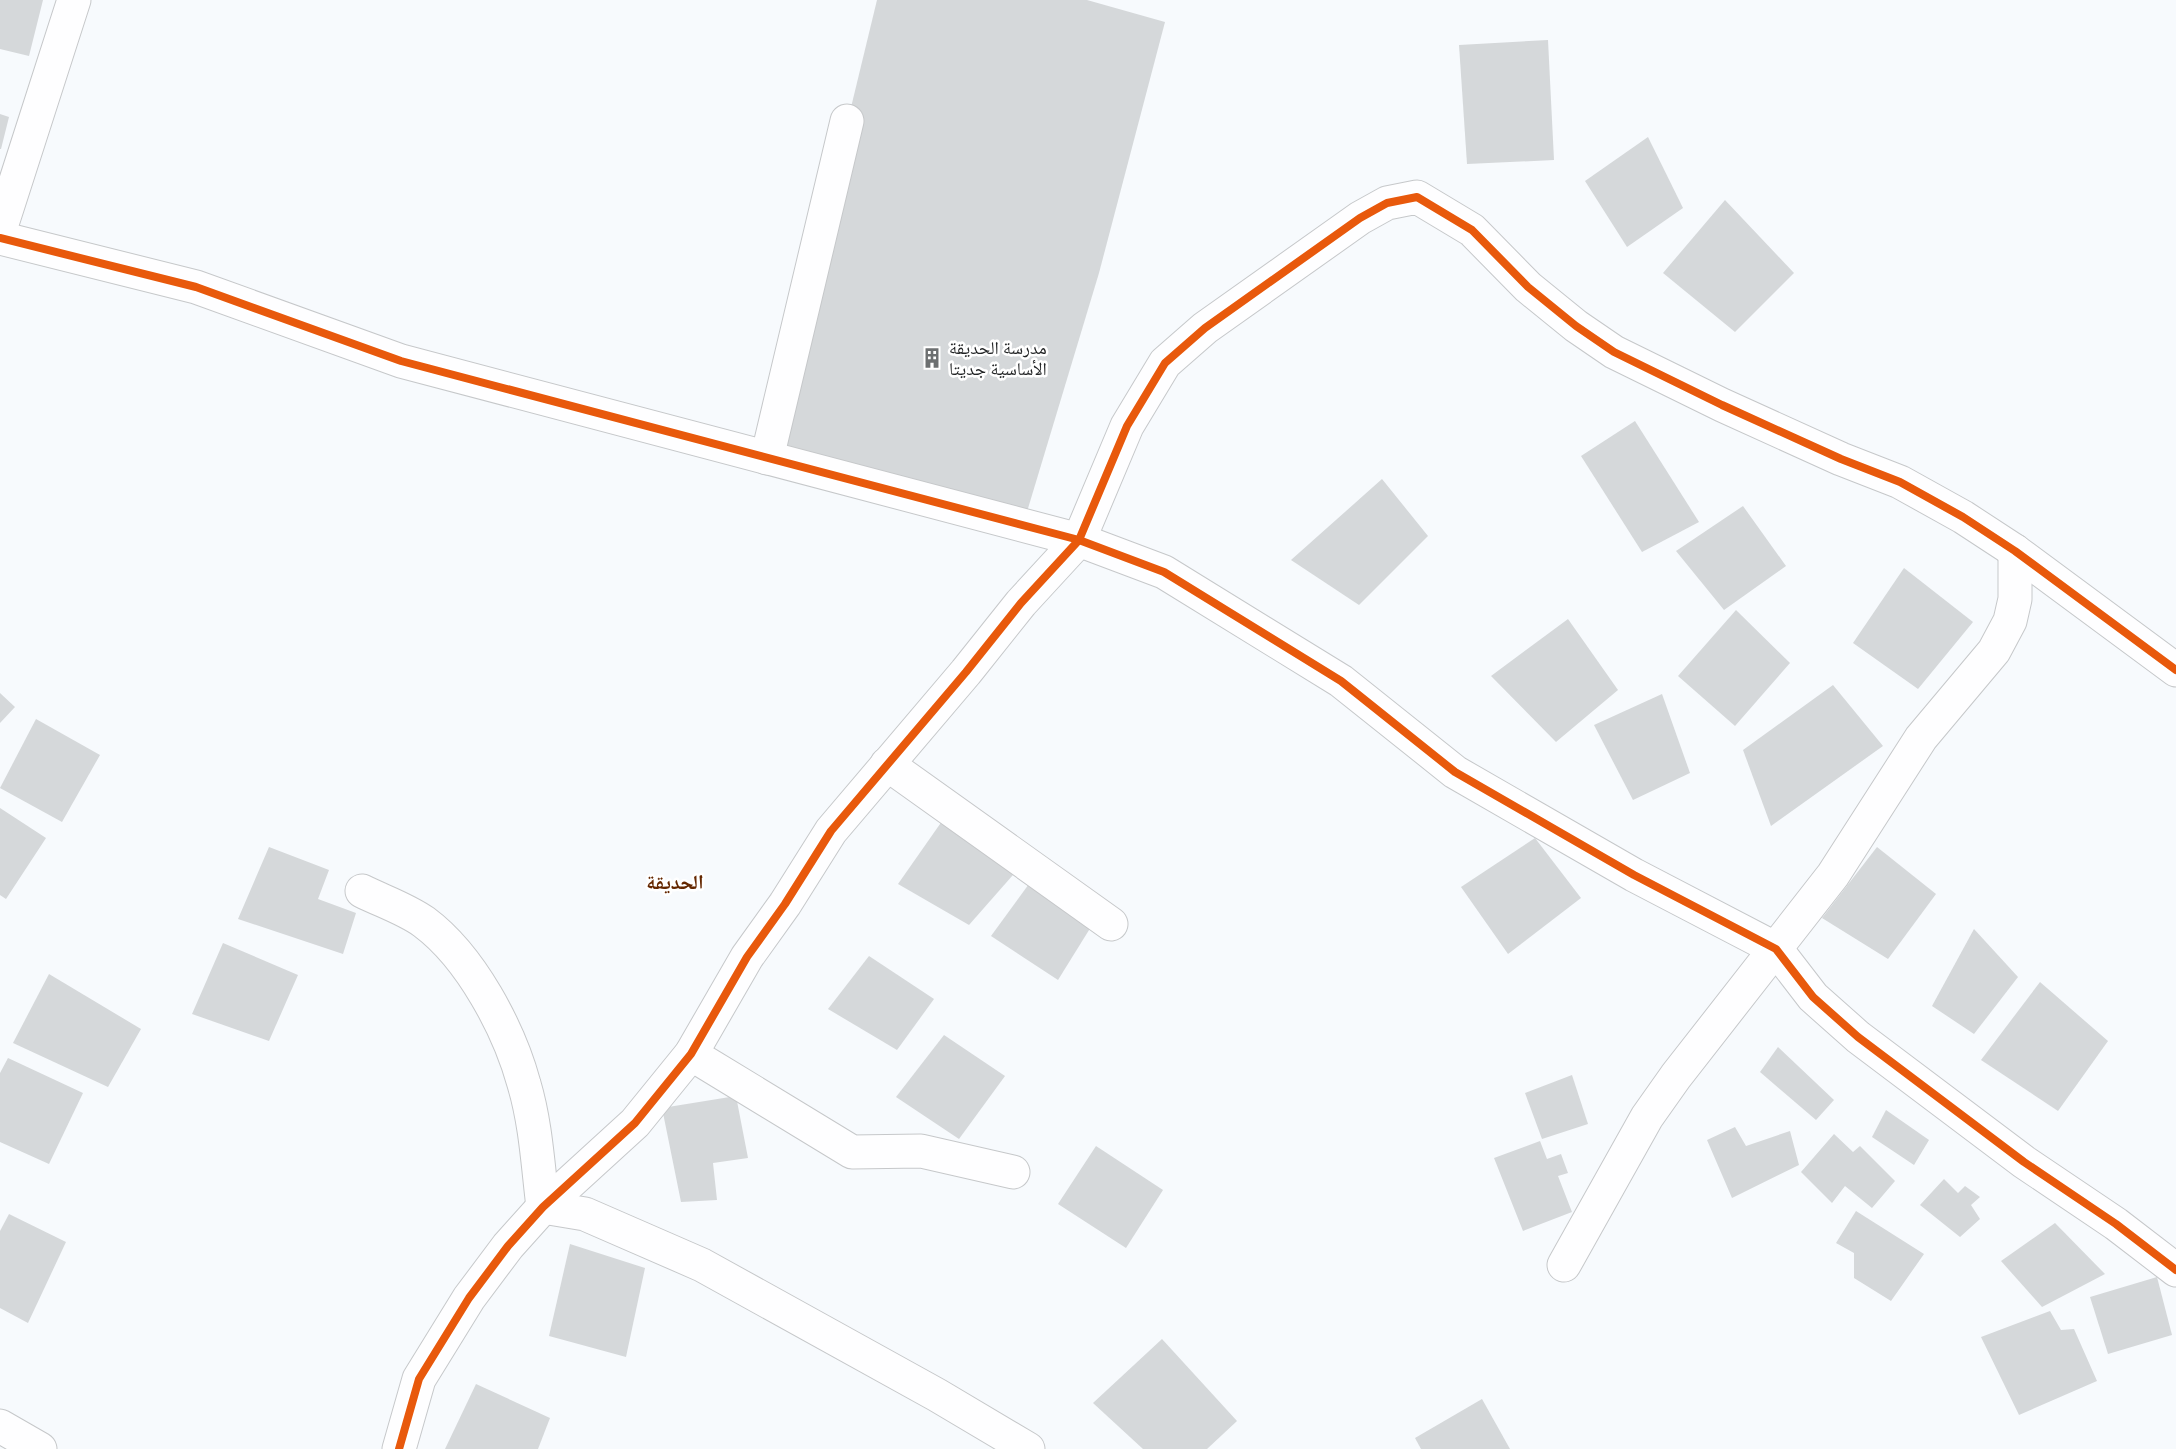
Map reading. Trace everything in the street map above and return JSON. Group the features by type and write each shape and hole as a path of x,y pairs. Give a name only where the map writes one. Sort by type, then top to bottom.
{"street":[{"path":"0,230 74,0"},
{"path":"767,458 847,121"},
{"path":"399,1449 419,1379 443,1338 508,1246 543,1207 635,1123 692,1054 747,957 785,904 831,831 966,672 1021,603 1079,540 1127,426 1165,363 1205,328 1360,218 1387,203 1417,197 1472,230 1528,287 1576,327 1614,352 1722,405 1841,459 1900,482 2015,551 2176,670"},
{"path":"0,238 196,287 401,361 1079,540 1164,572 1341,681 1455,772 1634,875 1776,949 1813,996 1858,1037 2024,1162 2116,1224 2176,1270"},
{"path":"1564,1265 1647,1118 1714,1026 1833,875 1921,738 1998,645 2010,621 2015,599 2015,551"},
{"path":"887,764 1111,924"},
{"path":"362,891 423,922 460,958 488,1000 524,1084 532,1120 543,1207"},
{"path":"692,1054 852,1152 921,1151 1013,1172"},
{"path":"543,1207 585,1214 702,1265 1028,1449"},
{"path":"0,1426 40,1449"}],"building":[{"path":"0,0 43,0 29,56 0,49"},
{"path":"877,0 1087,0 1165,22 1099,273 1023,525 770,442"},
{"path":"1548,40 1554,160 1467,164 1459,45"},
{"path":"0,114 9,117 1,149 0,149"},
{"path":"1648,137 1683,208 1627,247 1585,181"},
{"path":"1725,200 1794,273 1735,332 1663,273"},
{"path":"1635,421 1699,522 1642,552 1581,456"},
{"path":"1382,479 1428,536 1359,605 1291,560"},
{"path":"1743,506 1786,566 1724,610 1676,551"},
{"path":"1904,568 1973,622 1918,689 1853,643"},
{"path":"1736,610 1790,663 1735,726 1678,676"},
{"path":"1568,619 1618,690 1556,742 1491,676"},
{"path":"1833,685 1883,746 1771,826 1743,750"},
{"path":"0,693 15,707 0,723"},
{"path":"1662,694 1690,773 1633,800 1594,725"},
{"path":"36,719 100,755 62,822 0,788"},
{"path":"0,808 46,838 6,899 0,895"},
{"path":"947,814 1019,868 969,925 898,884"},
{"path":"1535,838 1581,898 1508,954 1461,887"},
{"path":"269,847 329,870 318,899 356,913 343,954 238,919"},
{"path":"1877,847 1936,894 1888,959 1822,918"},
{"path":"1034,877 1094,922 1058,980 991,936"},
{"path":"1974,929 2018,977 1974,1034 1932,1006"},
{"path":"223,943 298,975 269,1041 192,1014"},
{"path":"869,956 934,999 897,1050 828,1009"},
{"path":"49,974 141,1029 108,1087 13,1043"},
{"path":"2040,982 2108,1041 2058,1111 1981,1060"},
{"path":"944,1035 1005,1076 959,1139 896,1097"},
{"path":"1778,1047 1834,1100 1816,1120 1760,1072"},
{"path":"8,1058 83,1093 49,1164 0,1142 0,1073"},
{"path":"1572,1075 1588,1124 1542,1139 1525,1093"},
{"path":"736,1096 748,1158 713,1163 717,1200 681,1202 662,1108"},
{"path":"1886,1110 1929,1140 1914,1165 1872,1137"},
{"path":"1735,1127 1746,1146 1790,1131 1799,1165 1732,1198 1707,1140"},
{"path":"1834,1134 1853,1152 1860,1146 1895,1181 1872,1208 1845,1186 1832,1203 1801,1172"},
{"path":"1540,1141 1547,1159 1561,1154 1568,1173 1558,1176 1572,1212 1523,1231 1494,1158"},
{"path":"1096,1146 1163,1190 1126,1248 1058,1204"},
{"path":"1944,1179 1958,1193 1965,1186 1980,1197 1971,1205 1980,1219 1960,1237 1920,1205"},
{"path":"1856,1211 1924,1254 1891,1301 1854,1278 1854,1253 1836,1243"},
{"path":"9,1214 66,1242 28,1323 0,1308 0,1231"},
{"path":"2055,1223 2105,1274 2042,1307 2001,1261"},
{"path":"570,1244 645,1268 626,1357 549,1336"},
{"path":"2157,1277 2172,1335 2108,1354 2090,1297"},
{"path":"2050,1311 2061,1330 2074,1329 2097,1381 2019,1415 1981,1337"},
{"path":"1162,1339 1237,1421 1207,1449 1143,1449 1093,1403"},
{"path":"476,1384 550,1418 538,1449 445,1449"},
{"path":"1482,1399 1510,1449 1421,1449 1415,1438"}],"cycle path":[{"path":"399,1449 419,1379 469,1298 508,1246 543,1207 635,1123 691,1054 747,957 785,904 831,831 966,672 1021,603 1079,540 1127,426 1165,363 1205,328 1360,218 1387,203 1417,197 1472,230 1528,287 1576,326 1614,352 1722,405 1841,459 1900,482 1963,517 2015,551 2176,670"},
{"path":"0,238 196,287 401,361 1079,540 1164,572 1341,681 1455,772 1634,875 1776,949 1813,997 1858,1037 2024,1162 2116,1224 2176,1270"}],"place":[{"name":"مدرسة الحديقة الأساسية جديتا","path":"932,358"}],"district":[{"name":"الحديقة","path":"675,882"}]}
